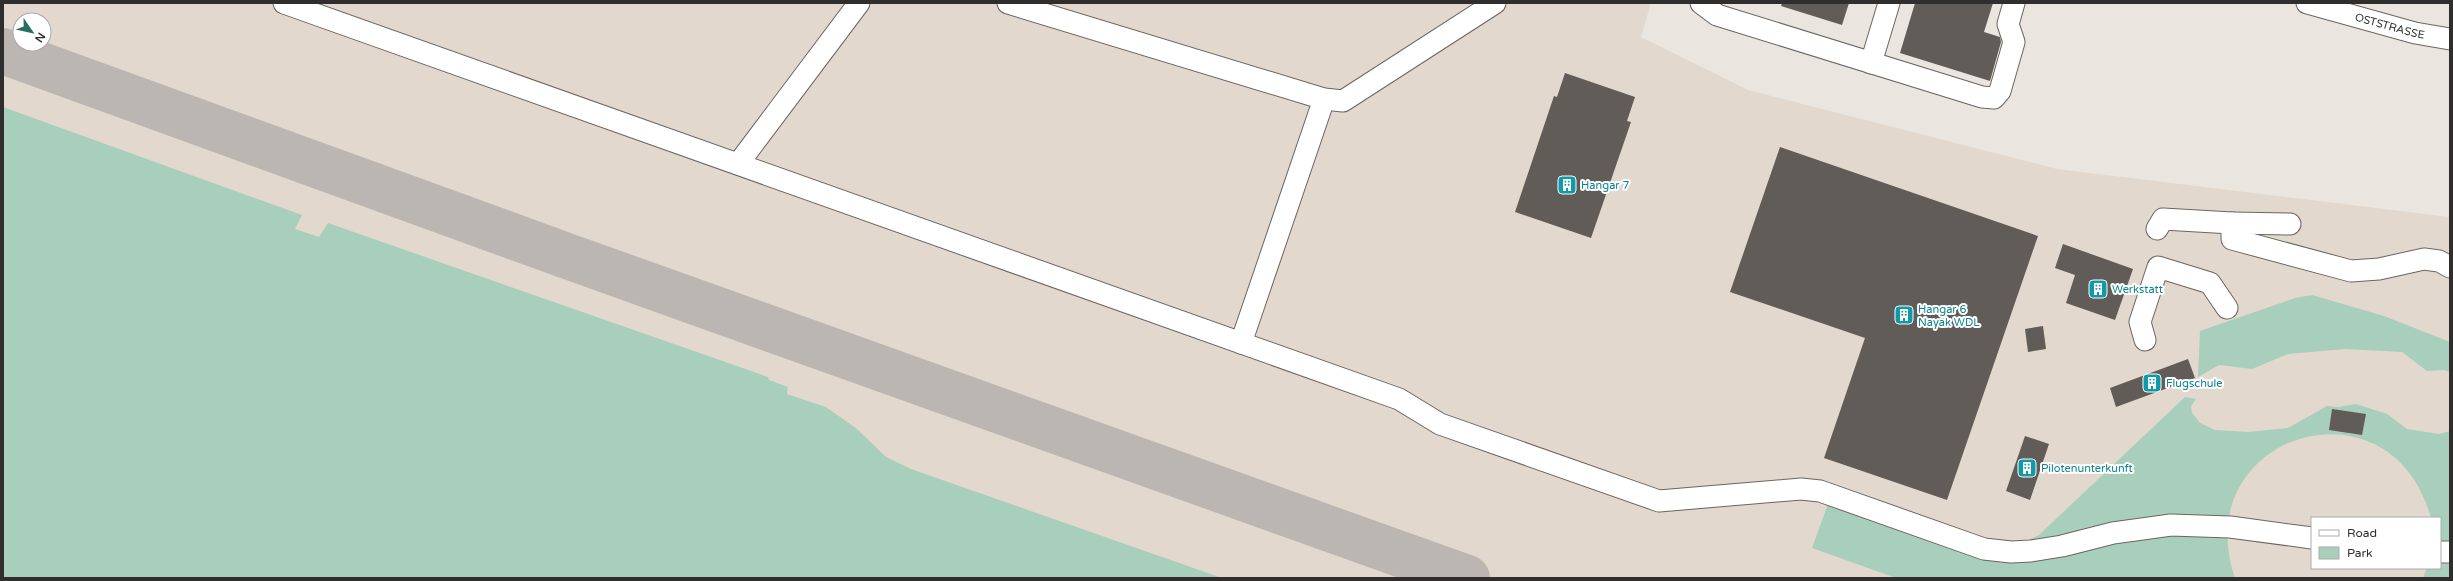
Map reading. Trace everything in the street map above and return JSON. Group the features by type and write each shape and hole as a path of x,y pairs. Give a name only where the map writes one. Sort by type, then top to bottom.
{"lane":[{"path":"284,3 1399,399 1440,424 1659,501 1801,488 1820,491 1984,549 2011,552 2054,547 2113,532 2171,525 2230,527 2311,538"},
{"path":"738,164 858,3"},
{"path":"1008,3 1324,99 1342,101 1495,3"},
{"path":"1701,3 1717,15 1982,97 1994,98 2000,91 2014,42 2008,24 2014,3"},
{"path":"1871,62 1889,3"},
{"name":"OSTSTRASSE","path":"2306,3 2415,33 2450,39"},
{"path":"1241,343 1324,99"},
{"path":"2158,229 2163,219 2232,223 2290,224"},
{"path":"2232,223 2232,239 2351,272 2379,269 2424,259 2439,261 2450,267"},
{"path":"2145,340 2140,322 2158,267 2210,283 2227,308"}],"shaded area":[{"path":"3,3 1651,3 1641,37 1748,90 2057,169 2450,217 2450,578 3,578"}],"green space":[{"path":"3,107 302,215 295,229 319,237 328,223 768,377 769,380 788,387 787,394 826,407 857,429 886,457 911,469 1222,578 3,578"},
{"path":"2312,295 2384,316 2450,342 2450,372 2445,370 2427,371 2402,352 2345,349 2288,354 2252,369 2219,365 2198,377 2200,331 2295,298"},
{"path":"2185,397 2196,399 2191,406 2192,413 2200,423 2215,430 2248,432 2288,428 2327,406 2339,407 2356,404 2387,414 2407,429 2439,434 2450,431 2450,544 2441,543 2441,517 2431,517 2409,472 2377,445 2338,434 2300,439 2265,457 2239,487 2228,528 2235,578 1896,578 1812,548 1828,504 1981,560 2039,535"},
{"path":"2441,563 2450,564 2450,578 2423,578 2427,569 2441,569"}],"building":[{"path":"1782,3 1849,3 1842,25 1781,6"},
{"path":"1915,3 1993,3 1984,32 2000,37 2001,42 1990,81 1900,53"},
{"name":"Hangar 7","path":"1565,73 1635,97 1627,121 1631,122 1591,238 1515,212 1554,96 1557,97"},
{"name":"Hangar 6 Nayak WDL","path":"1780,147 2038,236 1947,500 1824,458 1865,338 1730,292"},
{"name":"Werkstatt","path":"2063,244 2133,269 2115,320 2066,303 2075,275 2055,268"},
{"path":"2043,326 2046,349 2028,352 2025,329"},
{"name":"Flugschule","path":"2188,359 2195,378 2116,407 2110,388"},
{"path":"2332,409 2366,414 2362,435 2329,430"},
{"name":"Pilotenunterkunft","path":"2025,436 2049,444 2030,500 2006,491"}],"taxiway":[{"path":"3,51 567,256 1467,578"}],"place":[{"name":"Hangar 7","path":"1567,185"},
{"name":"Werkstatt","path":"2098,289"},
{"name":"Hangar 6 Nayak WDL","path":"1904,315"},
{"name":"Flugschule","path":"2152,383"},
{"name":"Pilotenunterkunft","path":"2027,468"}]}
